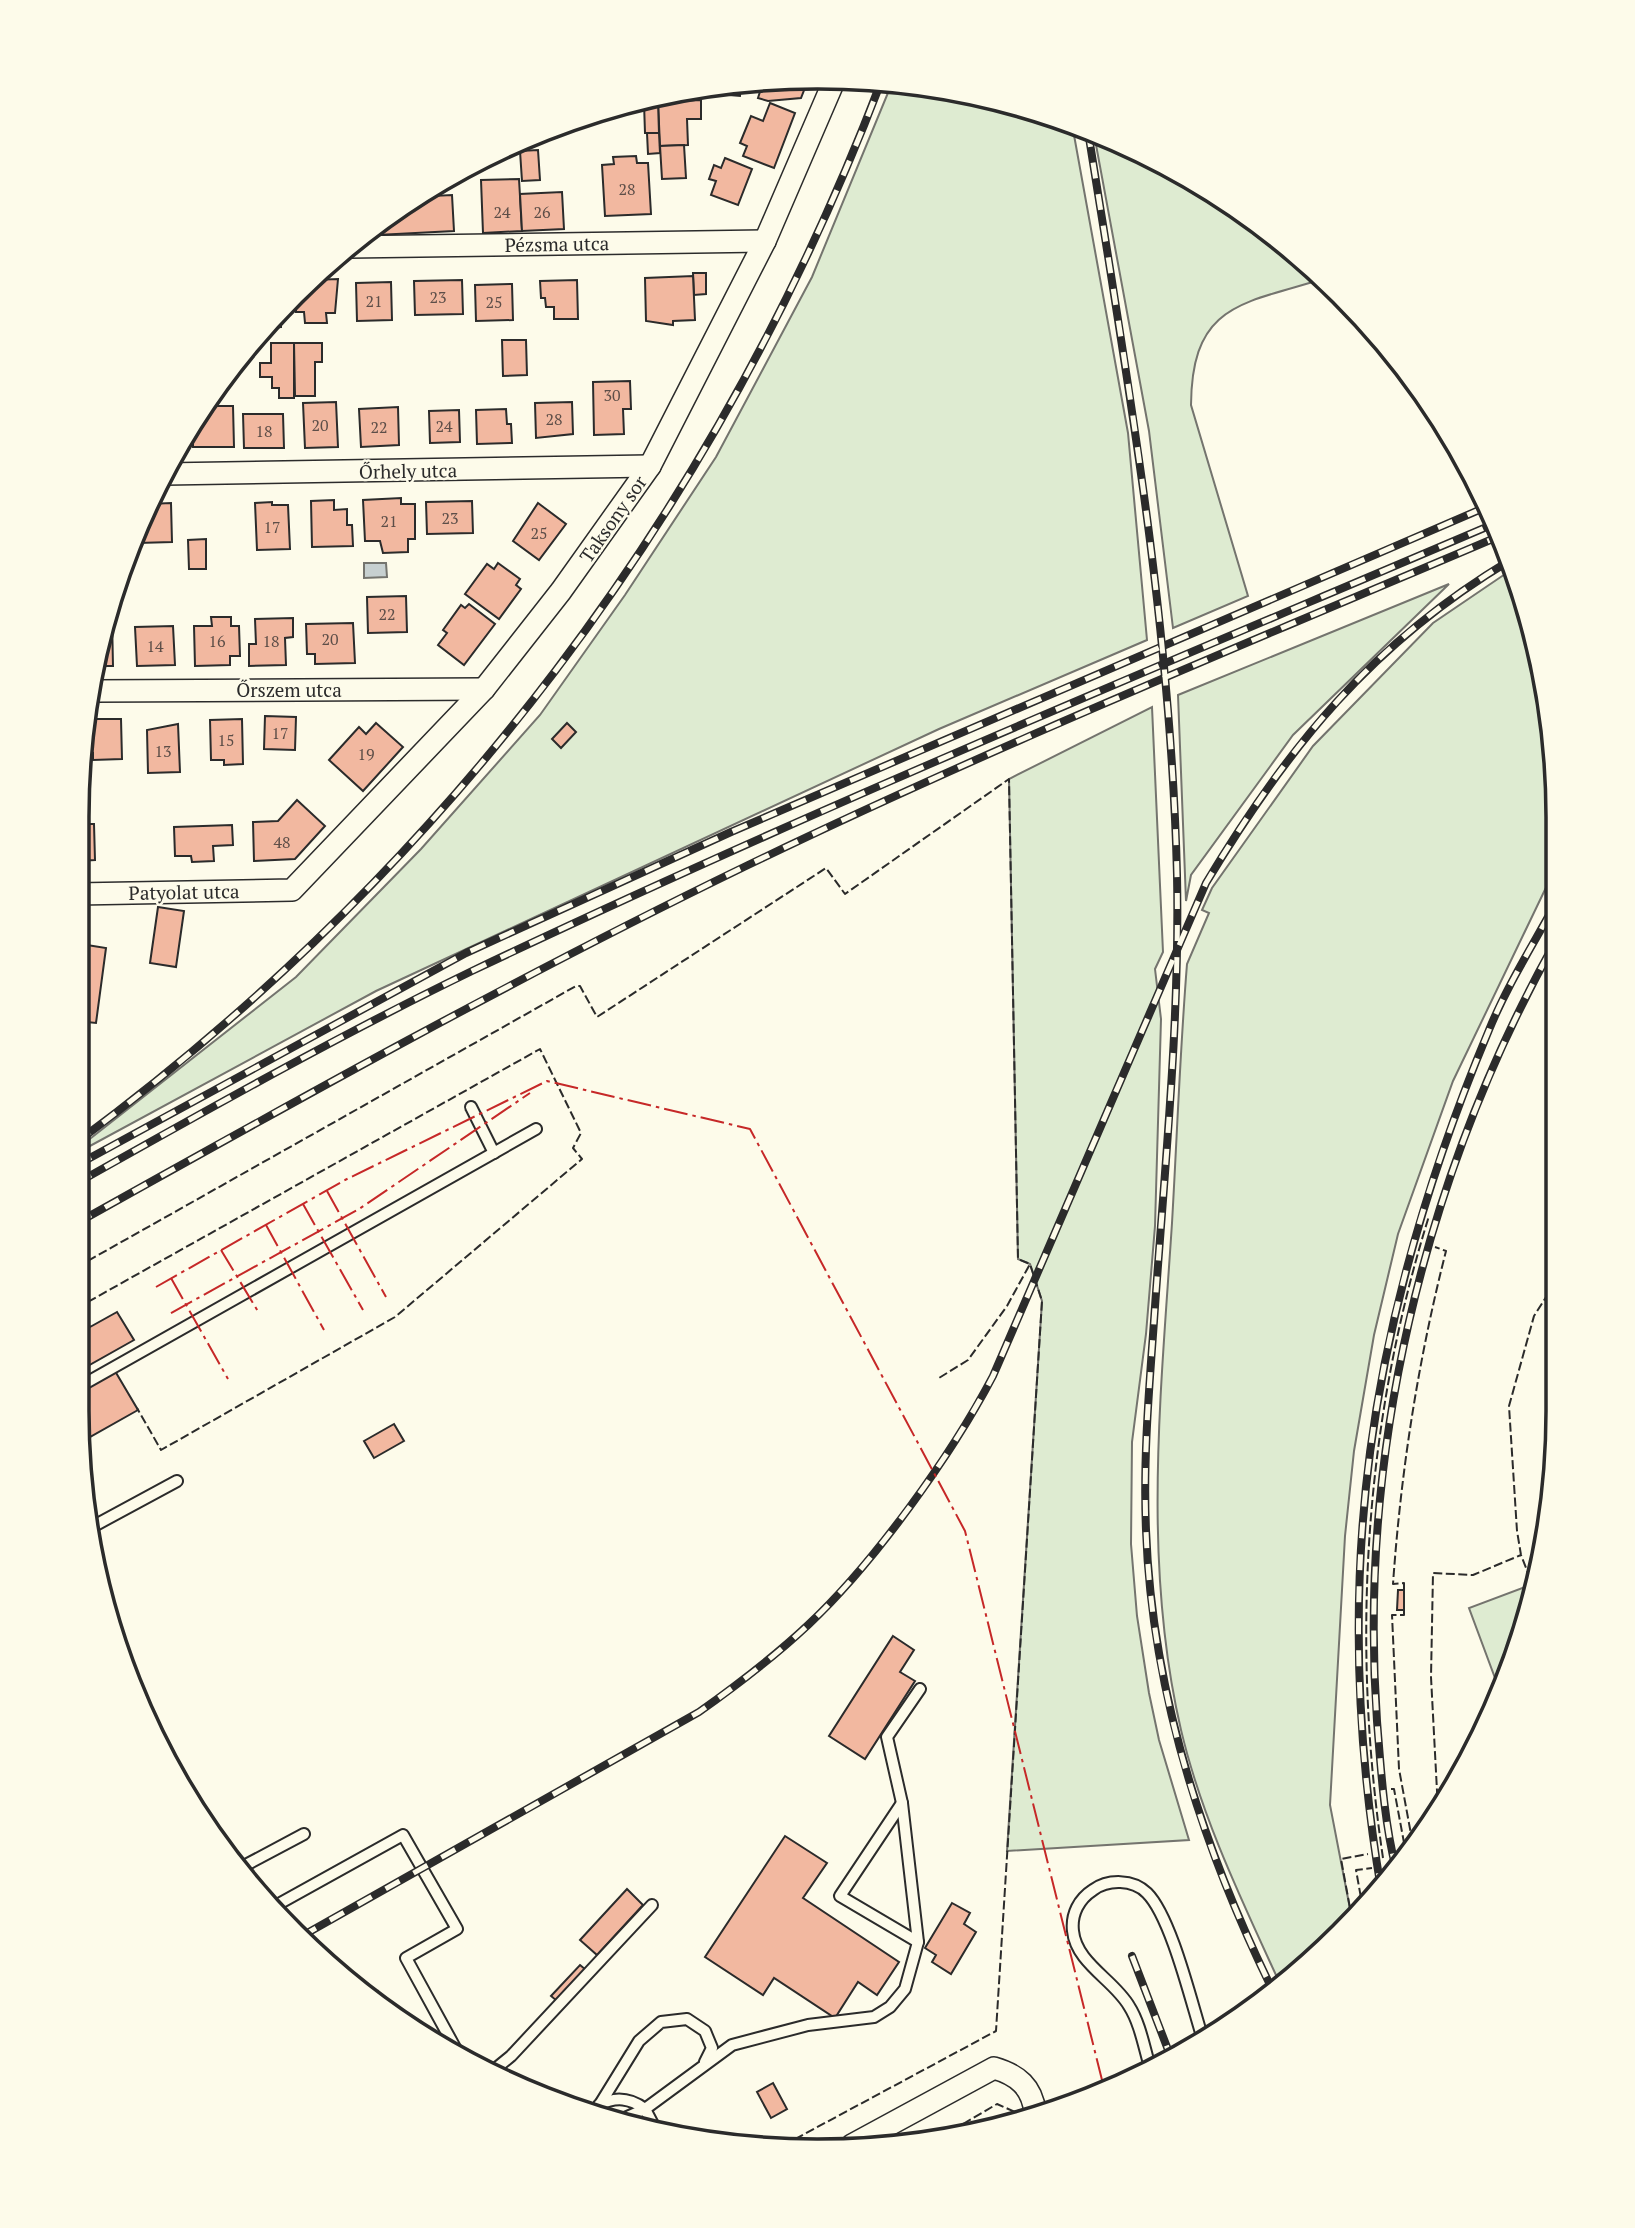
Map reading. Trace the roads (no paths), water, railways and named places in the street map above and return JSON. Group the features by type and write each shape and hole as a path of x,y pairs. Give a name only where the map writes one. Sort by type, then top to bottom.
{"street":[{"name":"Taksony sor","path":"292,890 484,689 561,591 650,466 765,241 830,90"},
{"name":"Pézsma utca","path":"366,247 765,241"},
{"name":"Őrhely utca","path":"176,474 650,466"},
{"name":"Őrszem utca","path":"100,691 484,689"},
{"name":"Patyolat utca","path":"89,894 292,890"},
{"path":"867,2137 994,2068 1010,2073 1031,2091 1034,2106"}],"lane":[{"path":"471,1107 494,1153"},
{"path":"89,1381 536,1129"},
{"path":"98,1524 177,1481"},
{"path":"632,2115 645,2109 732,2045 808,2025 874,2017 890,2007 905,1989 918,1942 902,1803 887,1737 920,1689"},
{"path":"902,1803 840,1896 918,1942"},
{"path":"248,1864 304,1834"},
{"path":"281,1903 403,1835 457,1929 406,1958 451,2040"},
{"path":"1148,2060 1131,2009 1121,1993 1084,1956 1075,1939 1075,1912 1084,1897 1097,1887 1128,1883 1141,1887 1153,1900 1164,1920 1200,2030"},
{"path":"499,2066 652,1905"},
{"path":"599,2105 639,2041 661,2022 687,2019 705,2031 712,2048 702,2067"},
{"path":"601,2105 610,2099 633,2100 645,2109 650,2119"}],"railway":[{"path":"89,1133 211,1036 335,922 450,800 556,670 652,533 738,390 815,239 877,92"},
{"path":"1090,143 1145,502 1166,688 1177,875 1176,987 1145,1478 1150,1591 1158,1651 1185,1768 1224,1882 1269,1982"},
{"path":"89,1158 466,953 731,832 1478,511"},
{"path":"89,1176 372,1021 598,912 981,742 1485,528"},
{"path":"89,1216 491,996 744,867 1026,738 1490,540"},
{"path":"310,1932 699,1712 795,1637 859,1571 933,1474 993,1376 1206,883 1237,834 1301,743 1374,663 1415,627 1501,566"},
{"path":"1379,1874 1366,1775 1359,1665 1360,1557 1370,1452 1388,1347 1414,1243 1447,1137 1496,1014 1546,920"},
{"path":"1393,1856 1377,1721 1374,1621 1378,1520 1390,1420 1409,1321 1435,1224 1468,1128 1507,1036 1546,960"},
{"path":"1132,1956 1168,2049"}]}
